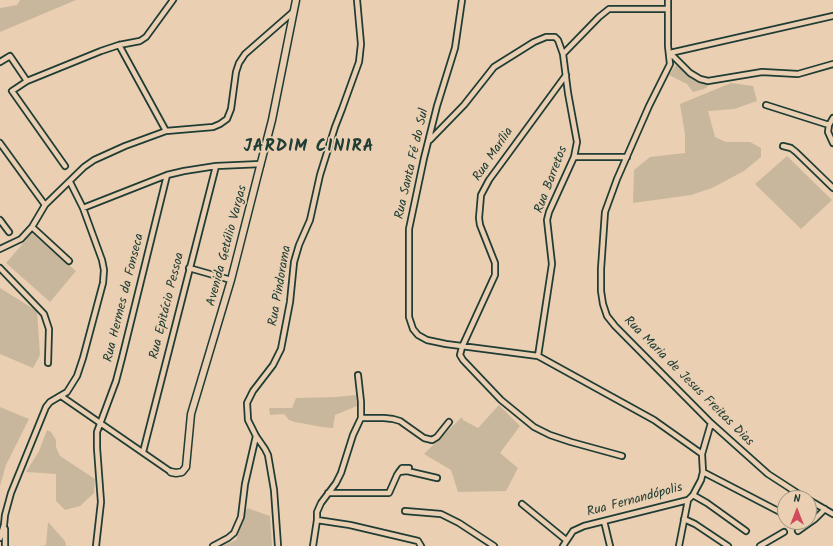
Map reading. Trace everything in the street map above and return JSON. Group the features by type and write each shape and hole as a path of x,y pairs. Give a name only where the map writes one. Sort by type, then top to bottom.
{"street":[{"path":"66,166 12,90 27,81 119,45 136,43 146,37 173,0"},
{"name":"Avenida Getúlio Vargas","path":"171,472 182,472 186,467 191,414 231,280 261,164 272,120 296,0"},
{"name":"Rua Pindorama","path":"278,546 274,490 268,455 248,420 247,404 253,391 273,365 281,349 290,302 294,262 310,220 320,175 335,127 359,62 361,44 356,0"},
{"name":"Rua Santa Fé do Sul","path":"462,0 455,48 437,106 409,229 409,317 412,329 418,335 427,340 462,347 538,356"},
{"name":"Rua Maria de Jesus Freitas Dias","path":"668,0 668,46 670,53 669,68 649,106 617,179 605,212 601,269 601,291 603,304 607,316 615,326 711,423 768,474 793,490"},
{"path":"563,54 599,17 609,9 668,9"},
{"path":"0,249 21,239 32,227 45,206 84,167 94,160 125,146 166,131 212,127 227,119 231,109 239,63 245,54 293,12"},
{"path":"670,53 833,16"},
{"name":"Rua Barretos","path":"429,141 464,105 494,67 534,42 551,36 558,40 563,54 577,142 574,157 549,212 547,220 552,264 538,356"},
{"path":"119,45 166,131"},
{"path":"670,53 690,73 700,79 708,81 762,72 798,74 833,64"},
{"path":"0,62 10,56 27,81"},
{"name":"Rua Marília","path":"462,347 495,275 496,263 480,225 482,191 566,75"},
{"path":"766,106 829,125"},
{"path":"833,118 829,125 828,132 833,143"},
{"path":"0,143 45,206"},
{"path":"783,146 791,148 796,152 833,188"},
{"path":"574,157 627,157"},
{"path":"83,208 167,175 216,166 261,164"},
{"name":"Rua Epitácio Pessoa","path":"143,452 216,166"},
{"name":"Rua Hermes da Fonseca","path":"96,546 101,502 97,432 99,423 116,381 167,175"},
{"path":"6,546 4,525 11,492 46,406 50,402 68,392 77,376 103,283 104,270 102,260 83,208 70,182"},
{"path":"0,220 8,232"},
{"path":"32,227 70,261"},
{"path":"0,268 44,314 49,329 48,363"},
{"path":"189,268 231,280"},
{"path":"462,347 460,355 463,360 501,400 534,427 550,435 571,442 622,456"},
{"path":"538,356 654,420 702,454"},
{"path":"313,546 317,512 341,473 353,435 361,418 358,375"},
{"path":"61,396 171,472"},
{"path":"361,418 393,419 428,440 432,440 437,437 449,422"},
{"name":"Rua Fernandópolis","path":"563,546 566,540 576,529 688,500 693,495 701,480 703,472 702,454 711,423"},
{"path":"213,546 224,541 234,533 241,517 245,484 256,436"},
{"path":"328,493 389,493 402,468 409,468"},
{"path":"400,472 415,472 437,478"},
{"path":"703,472 777,510"},
{"path":"693,495 707,503 746,531"},
{"path":"679,546 688,500"},
{"path":"522,504 566,540"},
{"path":"817,504 833,514"},
{"path":"798,531 815,519 825,509"},
{"path":"406,511 441,514 459,522 494,546"},
{"path":"684,519 695,524 728,546"},
{"path":"317,520 350,525 418,541 421,546"},
{"path":"604,521 610,546"},
{"path":"0,538 4,525"},
{"path":"760,546 784,532"}],"shaded area":[{"path":"20,0 76,0 0,32 0,8 17,5"},
{"path":"679,65 692,79 709,84 708,86 704,89 693,92 687,84 669,75 675,66"},
{"path":"731,83 753,86 757,101 734,109 708,111 715,137 726,142 750,142 761,148 761,157 744,171 712,188 691,195 633,203 634,170 650,157 685,153 685,134 680,104"},
{"path":"787,156 832,200 801,229 755,184"},
{"path":"32,233 76,271 50,302 6,263"},
{"path":"0,288 37,311 40,355 33,368 0,354"},
{"path":"356,395 357,406 335,415 333,428 295,422 289,420 284,414 270,415 269,408 292,408 296,398"},
{"path":"499,405 520,426 500,453 518,468 506,491 458,492 451,470 424,454 462,417 463,420 478,428"},
{"path":"0,407 29,419 6,465 0,486"},
{"path":"47,430 51,432 56,440 56,447 60,456 95,479 94,493 80,506 65,510 56,501 56,474 26,472 39,451"},
{"path":"247,508 270,516 272,546 222,546 236,540"},
{"path":"48,522 65,541 66,546 42,546 46,545"}],"district":[{"name":"JARDIM CINIRA","path":"309,148"}]}
